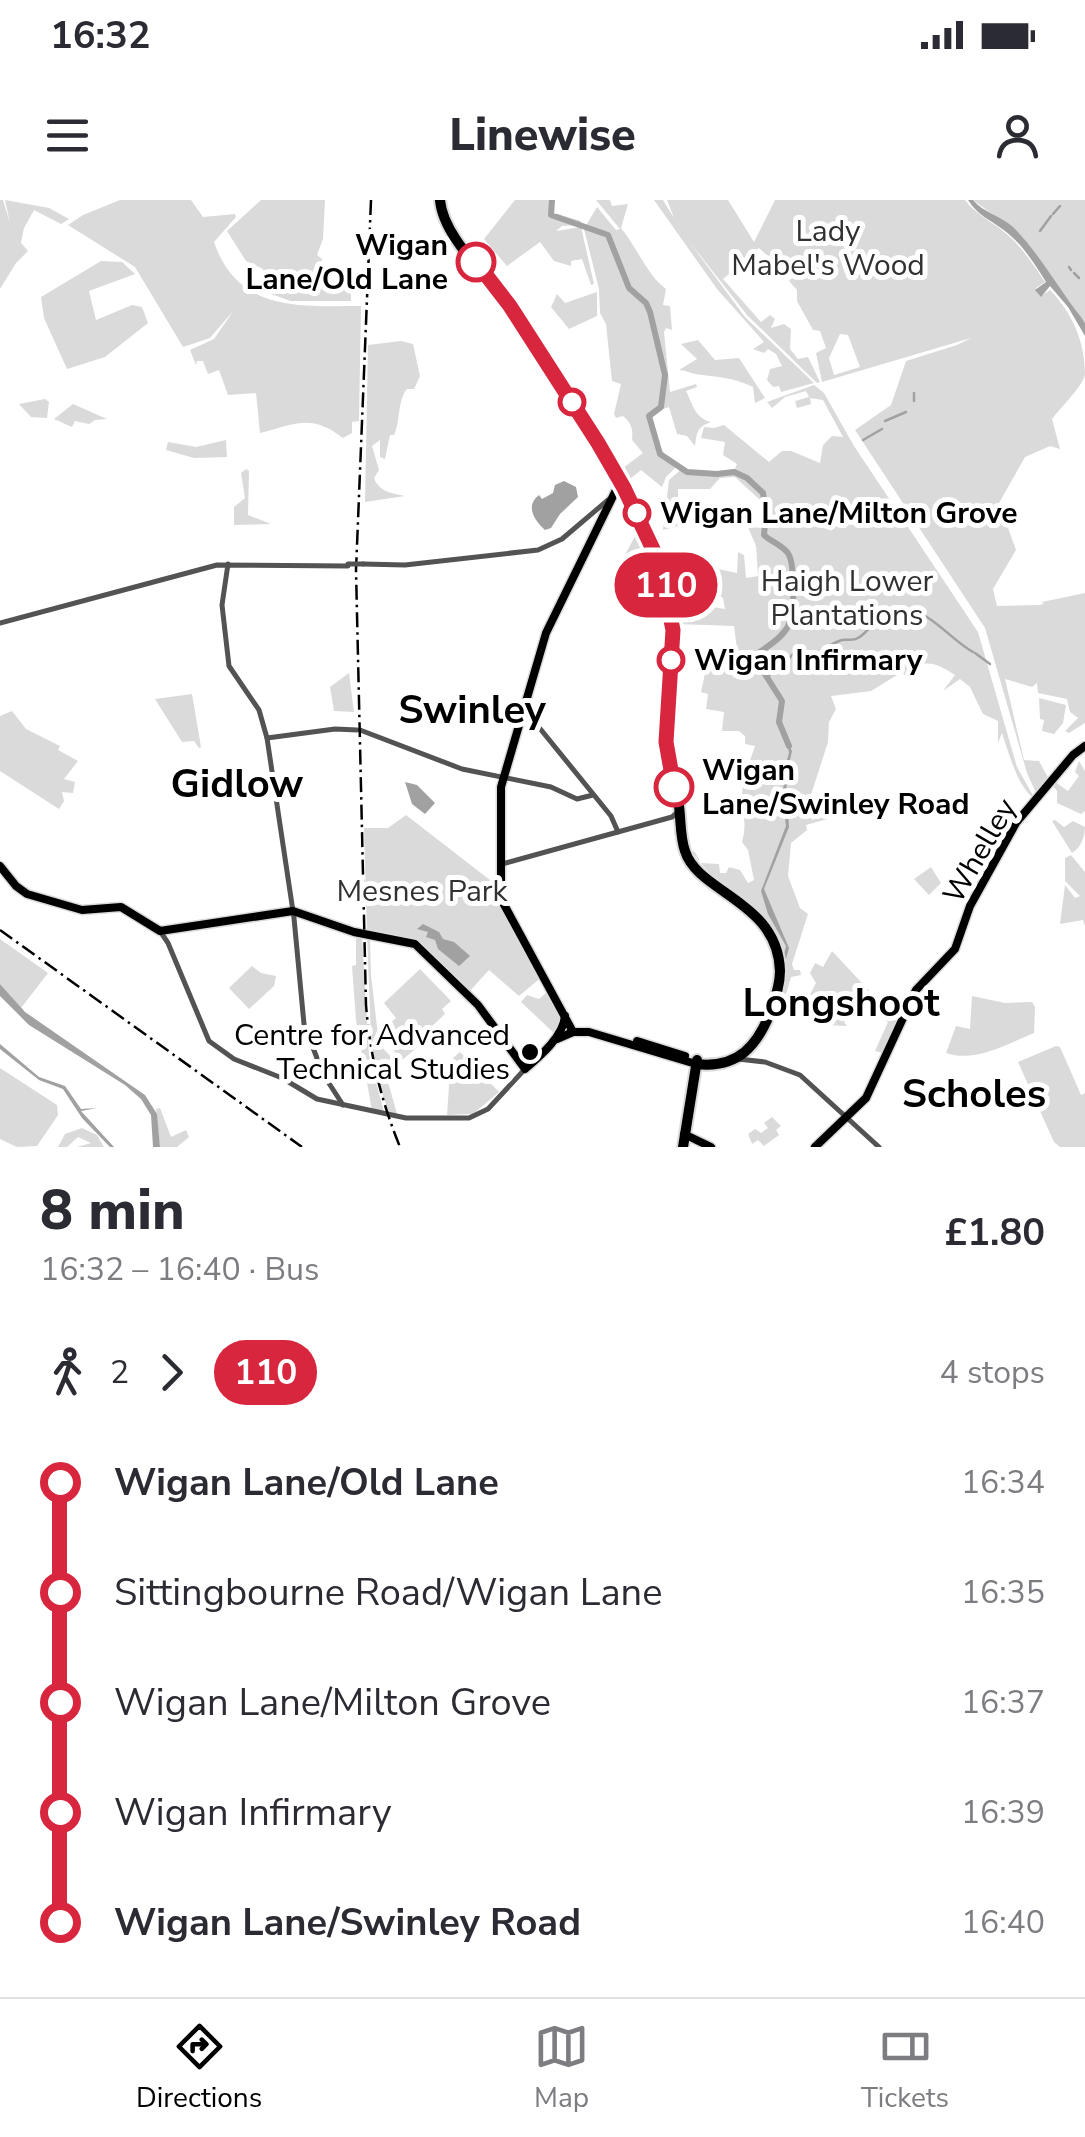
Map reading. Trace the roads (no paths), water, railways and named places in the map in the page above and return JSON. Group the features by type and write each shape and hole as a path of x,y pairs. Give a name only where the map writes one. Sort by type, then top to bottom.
{"highway":[{"path":"440,200 449,230 510,306 615,472 618,492 640,522 657,558 673,630 666,742 685,845 691,862 756,917 770,937 779,965 778,990 763,1031 695,1078 689,1140"},
{"path":"685,845 704,874"}],"main road":[{"path":"618,492 596,515 549,626 503,777 499,870 503,904 570,1024 643,1046 718,1060"},
{"name":"Whelley","path":"857,1109 872,1088 916,990 955,949 970,906 1016,823 1073,754 1085,746"},
{"path":"0,866 27,894 82,910 121,906 161,930 293,911 354,932 372,933 422,948 478,1005 525,1070 570,1024"},
{"path":"815,1147 857,1109"},
{"path":"689,1140 709,1145"}],"street":[{"path":"0,623 216,565 378,566 538,550 556,543 596,515"},
{"path":"228,564 222,605 230,666 238,684 259,710 267,738 293,911 304,1024 323,1074 340,1102"},
{"path":"216,565 226,576"},
{"path":"522,712 529,715 612,818 618,832"},
{"path":"267,738 358,730 462,768 556,789 576,799 593,795"},
{"path":"499,870 677,816"},
{"path":"161,930 208,1041 244,1064 287,1081 312,1097 406,1118 481,1114 525,1070"},
{"path":"718,1060 762,1061"},
{"path":"718,1060 762,1061 800,1075 879,1147"},
{"path":"836,1107 857,1109"}],"waterway":[{"path":"552,200 551,215 608,235 629,288 650,312 665,375 661,407 649,416 660,454 687,472 734,472 763,493 764,535 789,555 793,601 788,627 758,653 756,660 782,701 779,722 789,746"},
{"path":"1053,214 1060,206"},
{"path":"1040,231 1051,216"},
{"path":"1074,273 1079,278"},
{"path":"914,393 914,401"},
{"path":"885,421 906,412"},
{"path":"863,440 882,429"},
{"path":"768,681 773,659 786,662 793,654 805,657 842,640 856,639 893,608 921,614 973,652"},
{"path":"975,653 990,664"}],"railway":[{"path":"371,200 356,570 366,1005 377,1078 400,1147"},
{"path":"0,930 302,1147"}],"place":[{"name":"Wigan Lane/Old Lane","path":"476,262"},
{"name":"Wigan Lane/Milton Grove","path":"637,513"},
{"name":"Wigan Infirmary","path":"671,660"},
{"name":"Wigan Lane/Swinley Road","path":"674,787"},
{"name":"Centre for Advanced Technical Studies","path":"530,1052"}],"district":[{"name":"Swinley","path":"472,710"},
{"name":"Gidlow","path":"237,784"},
{"name":"Longshoot","path":"841,1003"},
{"name":"Scholes","path":"974,1094"}],"park label":[{"name":"Lady Mabel's Wood","path":"828,248"},
{"name":"Haigh Lower Plantations","path":"847,598"},
{"name":"Mesnes Park","path":"422,891"}]}
